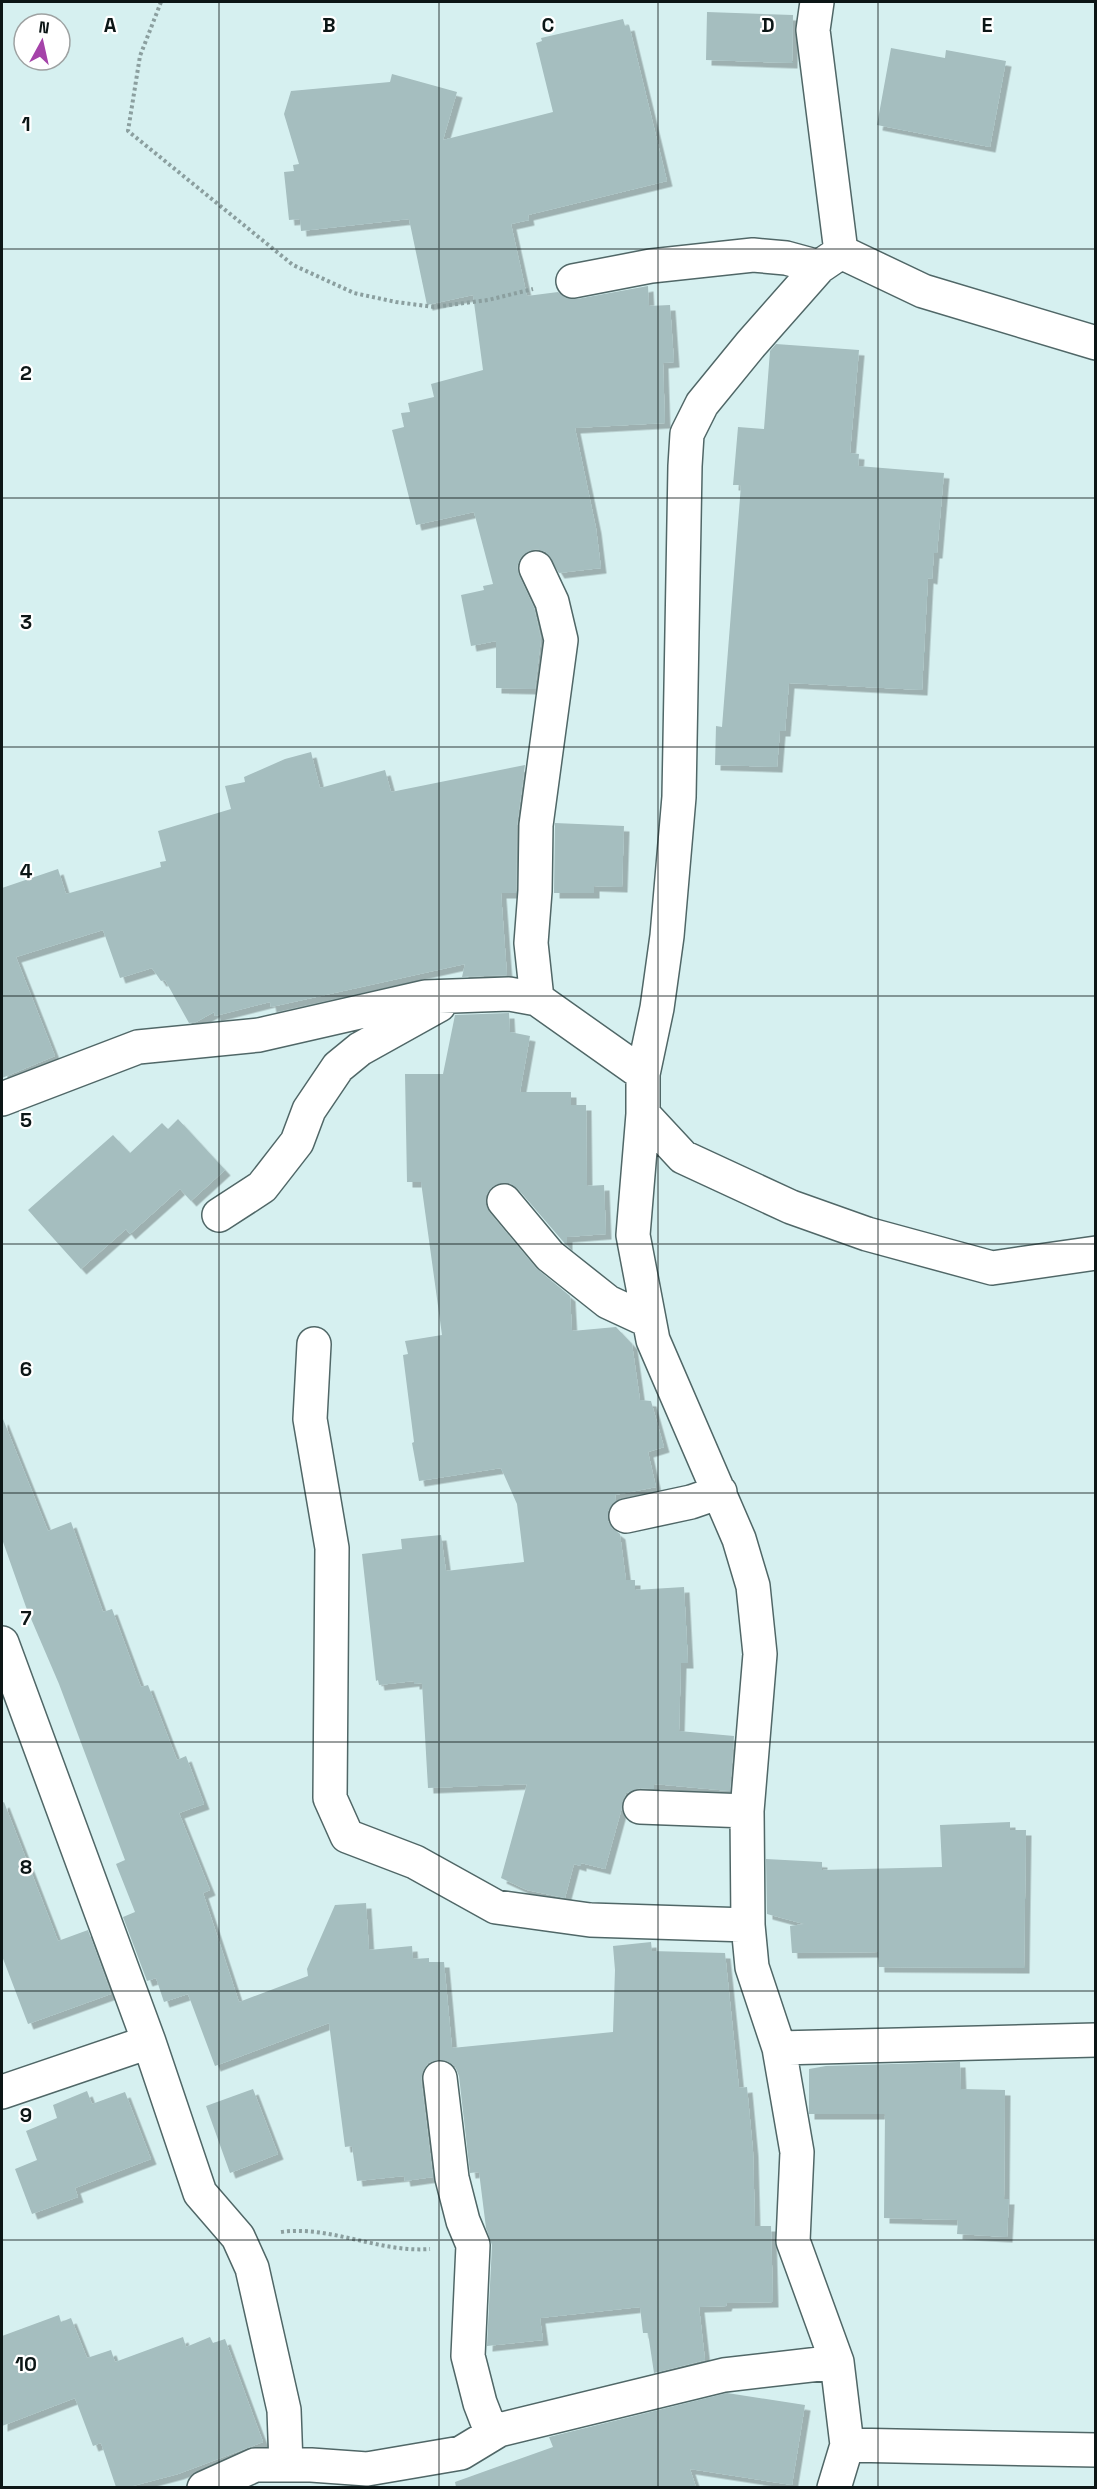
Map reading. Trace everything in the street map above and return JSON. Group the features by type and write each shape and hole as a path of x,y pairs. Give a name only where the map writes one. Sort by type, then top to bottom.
{"street":[{"path":"817,2 813,30 830,259 751,344 702,404 687,434 680,797 657,1008 643,1074 643,1114 633,1235 653,1340 720,1492 739,1539 753,1586 760,1654 747,1811 748,1925 752,1966 779,2048 797,2152 793,2241 837,2362 847,2445 834,2487"},
{"path":"573,281 651,266 753,255 830,259 923,291 1095,343"},
{"path":"536,568 552,602 561,640 536,825 531,943 537,999"},
{"path":"2,1098 138,1047 260,1035 425,997 509,994 537,999 643,1074"},
{"path":"219,1215 262,1187 297,1142 309,1110 338,1066 360,1048 433,1009 452,996"},
{"path":"643,1114 683,1157 790,1208 867,1234 992,1268 1095,1252"},
{"path":"504,1201 550,1256 608,1302 650,1321"},
{"path":"314,1344 310,1419 332,1548 330,1798 347,1836 415,1862 496,1907 590,1920 748,1925"},
{"path":"626,1516 691,1502 720,1492"},
{"path":"2,1643 149,2042 200,2193 238,2237 252,2268 284,2410 286,2465"},
{"path":"640,1807 747,1811"},
{"path":"779,2048 1095,2040"},
{"path":"2,2092 149,2042"},
{"path":"440,2078 452,2178 463,2221 473,2245 468,2356 480,2403 492,2434"},
{"path":"204,2487 255,2465 311,2465 367,2469 461,2453 499,2430 724,2375 837,2362"},
{"path":"847,2445 1095,2450"}],"path":[{"path":"161,2 140,56 128,131 293,265 354,293 434,307 488,300 573,281"},
{"path":"238,2237 301,2229 409,2251 473,2245"}],"building":[{"path":"707,12 793,15 792,63 706,60"},
{"path":"623,19 625,26 629,25 667,181 528,215 529,220 511,224 527,296 558,292 566,298 577,299 648,286 649,306 670,305 674,362 663,363 665,423 575,428 596,528 601,568 559,573 546,552 537,549 521,557 517,566 519,575 534,608 541,639 535,689 496,688 496,641 471,646 461,595 484,590 483,586 493,584 474,512 416,525 392,430 404,427 401,413 410,412 408,403 434,397 431,384 483,370 473,295 427,305 409,219 301,231 300,219 289,220 284,172 294,171 293,165 299,164 284,114 291,91 390,82 392,74 457,92 443,140 553,112 536,43 542,41 541,38"},
{"path":"891,48 945,58 946,50 1006,61 990,147 877,125"},
{"path":"776,344 859,350 850,453 859,454 858,466 944,473 937,553 934,553 932,579 928,578 922,690 789,683 785,731 780,731 777,767 715,765 716,726 722,727 741,485 733,485 738,427 764,429 770,351"},
{"path":"311,752 320,788 385,770 391,792 525,765 517,825 516,893 501,893 507,975 462,977 465,964 271,1007 270,1002 215,1016 214,1012 196,1022 189,1023 165,980 161,981 152,968 120,978 103,930 16,957 55,1056 2,1078 2,888 58,869 66,894 161,867 160,862 166,861 158,831 231,809 225,786 245,782 244,777 285,759"},
{"path":"555,823 624,826 622,887 594,886 594,893 554,893"},
{"path":"509,1013 510,1032 530,1036 520,1092 571,1092 571,1105 586,1105 587,1186 604,1185 606,1234 567,1237 567,1246 518,1189 510,1183 500,1183 492,1187 486,1195 486,1205 490,1213 536,1268 570,1296 572,1331 616,1327 632,1344 640,1400 651,1401 664,1447 648,1452 656,1487 615,1495 616,1501 608,1511 608,1521 612,1528 620,1534 626,1580 635,1580 635,1590 684,1587 688,1663 681,1663 679,1731 734,1736 730,1791 654,1784 654,1789 640,1788 626,1793 605,1869 581,1863 581,1866 574,1864 565,1898 527,1890 501,1878 527,1784 428,1788 422,1683 414,1684 414,1681 379,1685 378,1680 376,1681 362,1554 402,1549 401,1539 441,1535 446,1571 524,1562 517,1504 501,1468 419,1481 412,1443 414,1442 403,1355 408,1354 405,1341 442,1335 421,1182 407,1182 405,1074 443,1074 455,1015"},
{"path":"178,1119 225,1170 191,1201 180,1189 130,1234 126,1229 81,1269 28,1210 113,1135 130,1153 162,1123 168,1129"},
{"path":"3,1419 48,1531 71,1522 103,1612 112,1609 141,1687 148,1685 177,1760 186,1756 204,1804 179,1813 210,1890 203,1893 239,2002 308,1976 307,1969 335,1905 366,1903 369,1950 412,1946 413,1959 429,1958 429,1962 444,1962 452,2048 613,2032 615,1970 613,1946 651,1942 652,1951 725,1953 739,2088 747,2087 753,2151 755,2226 771,2226 773,2302 727,2303 726,2306 699,2307 705,2360 654,2373 648,2333 643,2333 640,2307 540,2318 543,2340 487,2346 492,2245 486,2228 479,2172 470,2173 459,2076 455,2066 447,2061 437,2060 428,2063 421,2080 433,2177 405,2181 404,2176 357,2181 352,2146 345,2147 329,2023 215,2066 188,1994 164,2002 156,1978 147,1981 123,1917 135,1912 116,1864 125,1860 59,1684 26,1607 2,1539"},
{"path":"4,1802 58,1941 88,1930 111,1994 28,2024 2,1956 2,1803"},
{"path":"1010,1822 1010,1830 1026,1830 1024,1968 879,1967 878,1952 792,1953 790,1926 804,1924 767,1914 766,1859 822,1862 822,1870 942,1867 940,1825"},
{"path":"960,2062 961,2089 1005,2090 1004,2199 1009,2199 1007,2237 957,2234 958,2220 884,2218 885,2114 809,2114 809,2069 826,2066"},
{"path":"253,2089 278,2154 230,2173 206,2106"},
{"path":"87,2091 92,2104 125,2092 151,2159 75,2188 78,2197 32,2214 15,2169 37,2160 26,2131 57,2118 53,2105"},
{"path":"59,2315 61,2322 71,2318 87,2358 111,2350 115,2362 183,2337 186,2347 210,2337 213,2343 225,2339 263,2442 178,2474 129,2487 116,2487 101,2443 93,2446 75,2398 2,2426 2,2336"},
{"path":"727,2393 805,2405 792,2485 690,2469 696,2487 456,2487 455,2482 553,2447 549,2437"}]}
